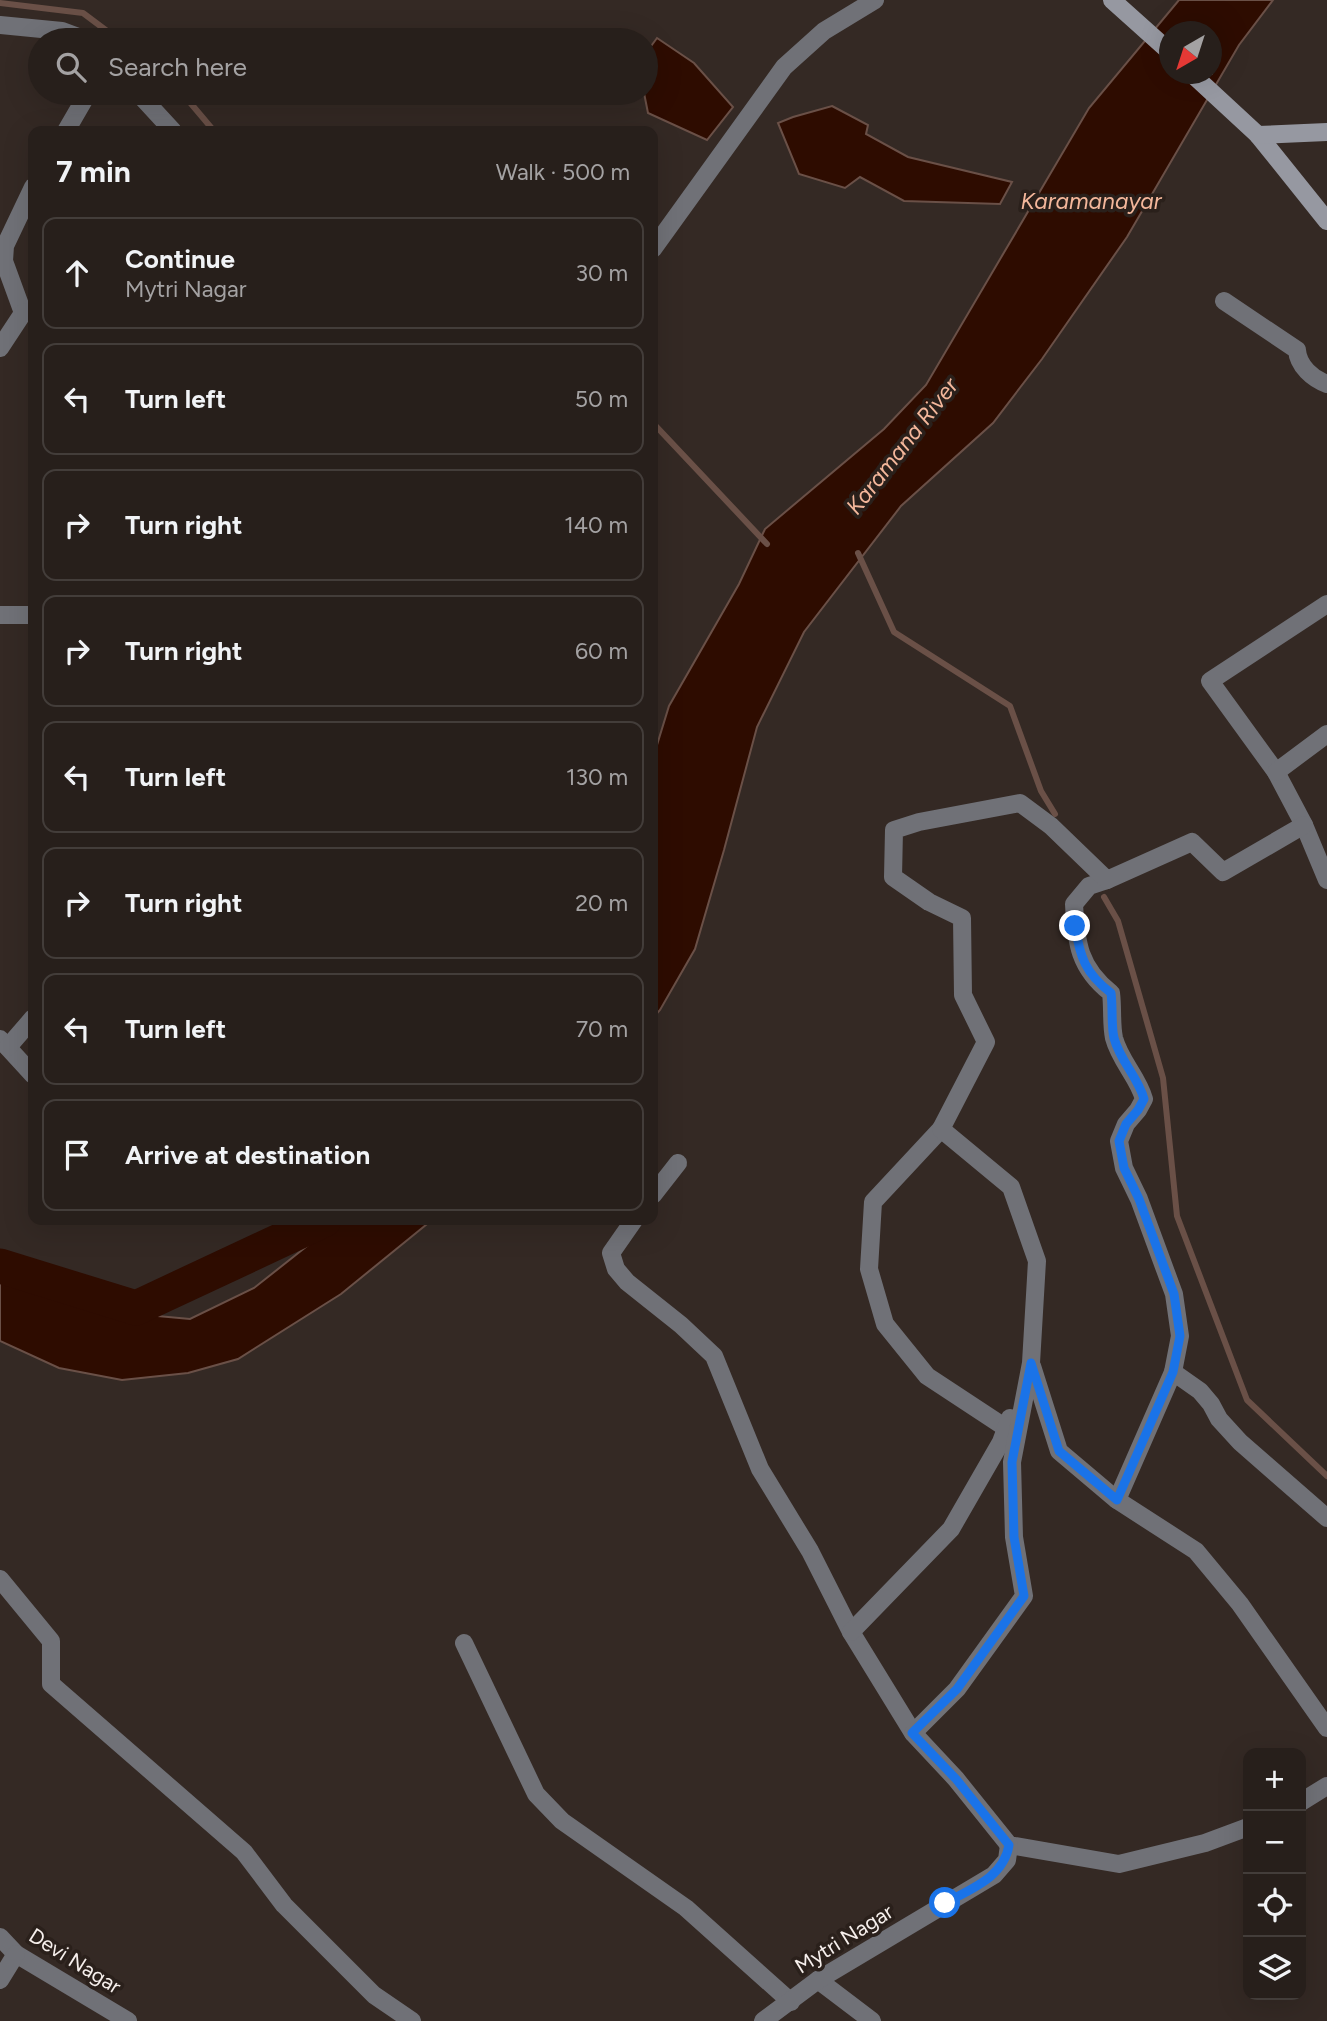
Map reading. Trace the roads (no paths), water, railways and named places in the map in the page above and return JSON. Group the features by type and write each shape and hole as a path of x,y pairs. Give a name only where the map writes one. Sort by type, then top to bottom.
{"main road":[{"path":"1116,3 1159,42"},
{"path":"1203,84 1258,135 1327,221"},
{"path":"1258,135 1327,132"}],"street":[{"path":"658,242 784,67 824,31 875,0"},
{"path":"0,25 31,28"},
{"path":"69,126 81,105"},
{"path":"149,105 168,126"},
{"path":"0,348 28,312 4,261 5,246 28,198"},
{"path":"1224,301 1297,350 1297,356 1307,372 1327,384"},
{"path":"1327,604 1210,681 1276,772 1304,825 1327,880"},
{"path":"0,615 28,615"},
{"path":"1276,772 1327,734"},
{"path":"1006,1428 927,1376 885,1324 869,1269 873,1202 941,1129 986,1042 963,995 962,918 929,902 893,877 894,830 919,822 1020,803 1051,826 1107,880"},
{"path":"1117,1500 1173,1372 1180,1336 1174,1294 1139,1199 1124,1168 1119,1141 1126,1124 1144,1099 1140,1084 1114,1039 1111,993 1085,968 1075,926 1074,904 1090,886 1192,842 1223,872 1304,825"},
{"path":"28,1022 4,1043 28,1069"},
{"path":"912,1733 957,1689 1024,1596 1014,1537 1012,1462 1031,1363 1037,1261 1011,1187 941,1129"},
{"path":"658,1189 678,1163"},
{"path":"631,1225 611,1253 616,1269 627,1282 681,1325 714,1356 760,1469 810,1551 851,1632 912,1733 956,1779 1009,1845 1119,1864 1205,1843 1243,1829"},
{"path":"851,1632 951,1530 1001,1441 1031,1363"},
{"path":"1031,1363 1059,1451 1117,1500 1196,1551 1240,1604 1327,1728"},
{"path":"1173,1372 1200,1391 1219,1419 1240,1442 1327,1518"},
{"path":"0,1579 51,1642 51,1684 244,1852 284,1905 374,1995 412,2021"},
{"path":"464,1643 536,1794 562,1821 686,1909 790,2002"},
{"path":"1306,1799 1327,1786"},
{"name":"Mytri Nagar","path":"763,2021 818,1980 994,1875 1007,1860 1009,1845"},
{"name":"Devi Nagar","path":"0,1937 16,1954 128,2021"},
{"path":"0,1980 16,1954"},
{"path":"818,1980 872,2021"}],"water":[{"name":"Karamanayar","path":"1179,0 1273,0 1239,45 1222,74 1222,21 1162,21"},
{"name":"Karamanayar","path":"1159,24 1159,84 1216,84 1127,237 1042,359 993,423 901,506 804,632 757,727 695,949 658,1012 658,742 669,706 739,584 765,529 884,429 926,385 1089,108"},
{"path":"658,39 694,63 733,107 707,140 648,113 646,105 658,105"},
{"path":"832,106 868,125 866,134 908,157 1012,182 1000,204 904,201 860,177 845,188 799,174 778,123"},
{"path":"334,1225 426,1225 341,1294 238,1359 188,1373 122,1380 59,1368 0,1341 0,1258 103,1311 190,1319 254,1288"}],"waterway":[{"path":"0,3 83,13 103,28"},
{"path":"192,105 210,126"},
{"path":"658,428 767,544"},
{"path":"858,553 894,632 1010,706 1041,791 1055,814"},
{"path":"1104,897 1118,921 1163,1078 1177,1216 1247,1400 1327,1476"},
{"name":"Karamana River","path":"0,1266 136,1308 313,1225"}]}
